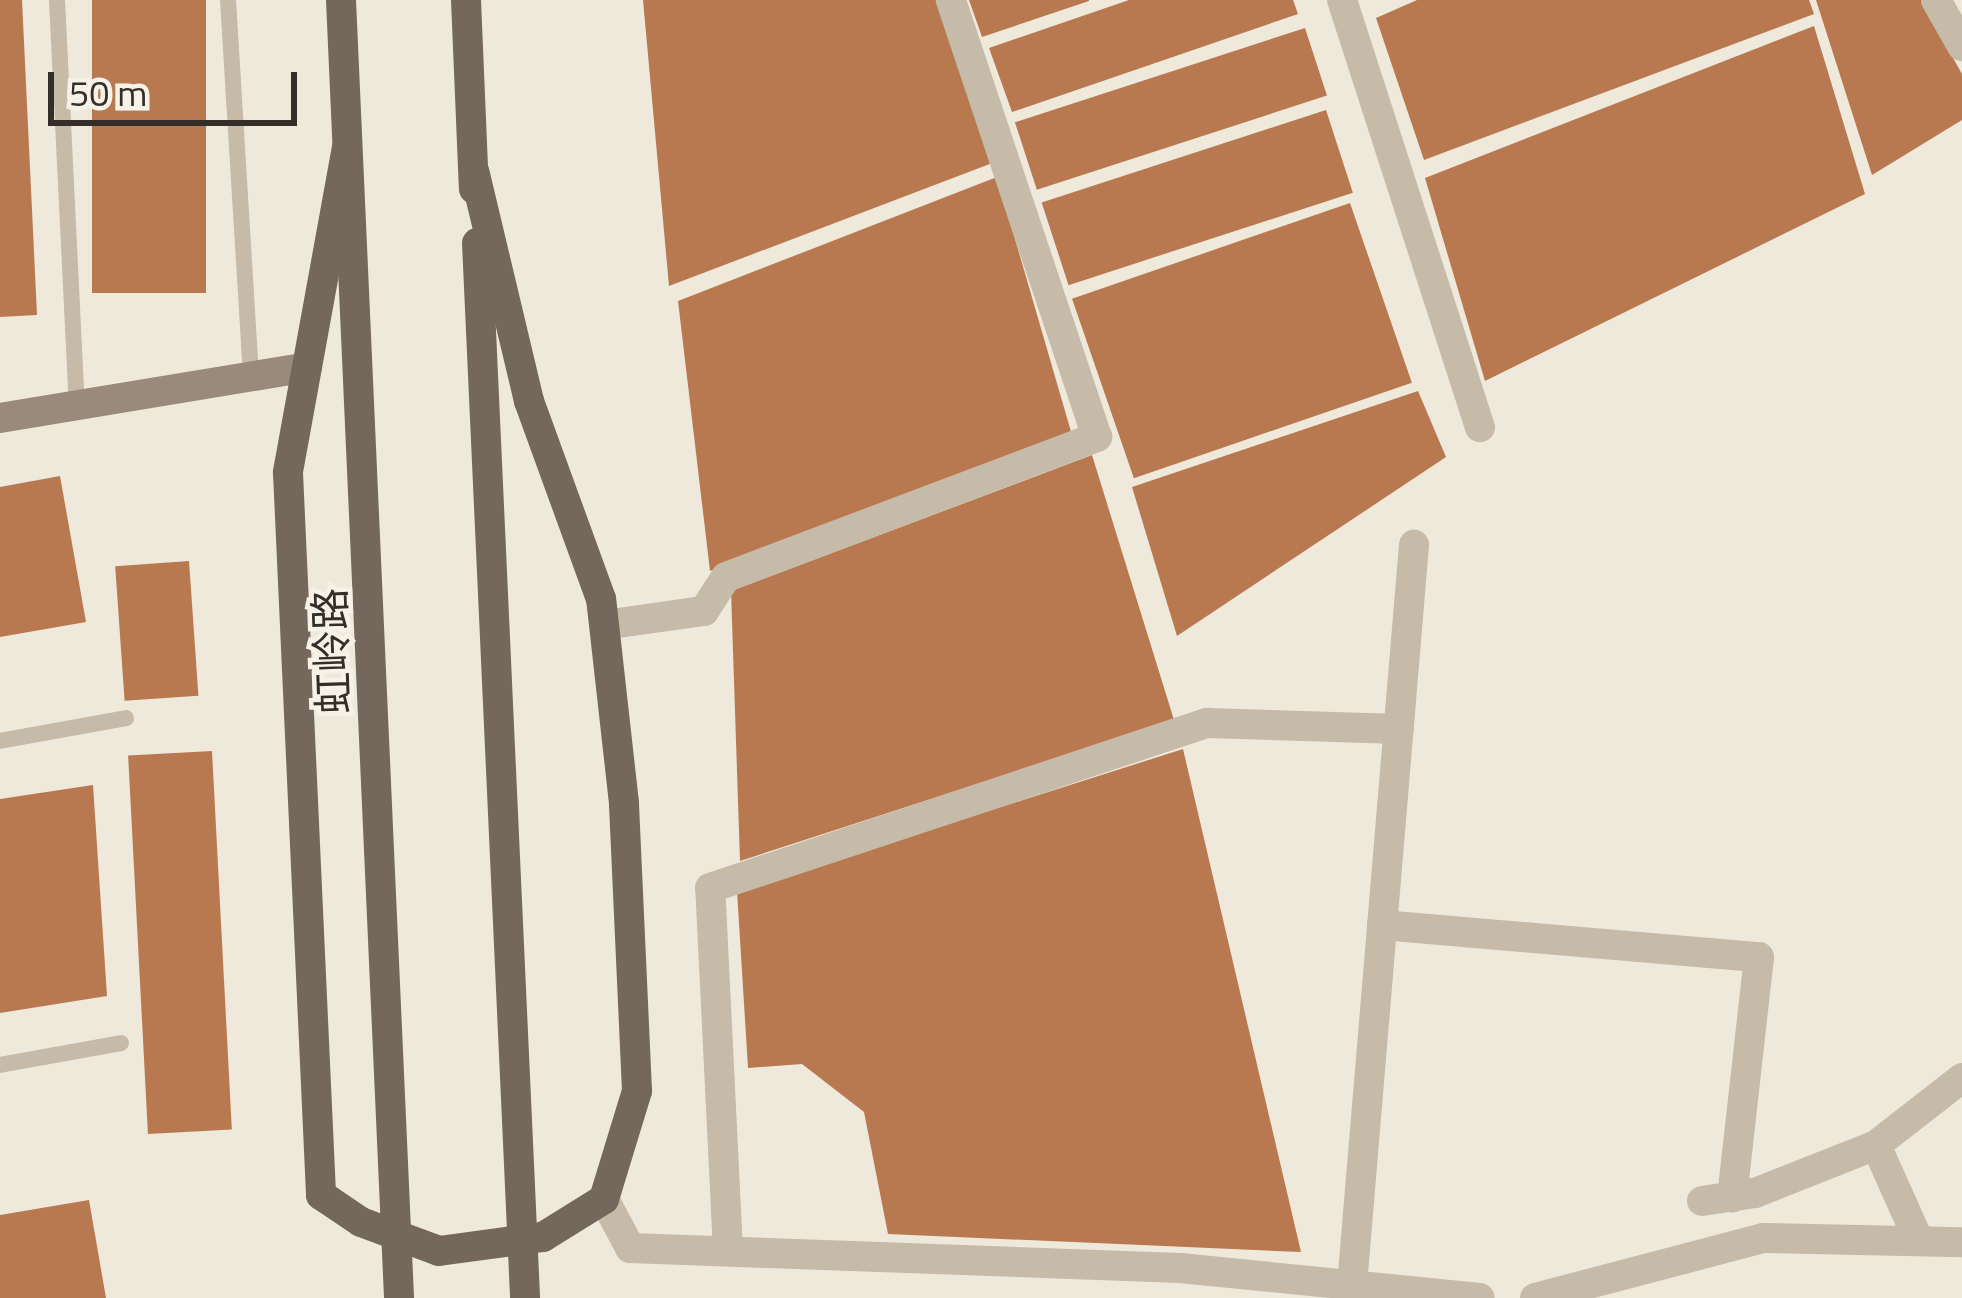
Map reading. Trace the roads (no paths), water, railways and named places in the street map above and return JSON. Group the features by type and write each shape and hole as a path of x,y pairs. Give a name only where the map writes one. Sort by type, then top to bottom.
{"main road":[{"name":"虹岭路","path":"341,0 364,407 400,1298"},
{"path":"466,0 525,1298"},
{"path":"347,146 288,473 321,1195 362,1222 439,1251 543,1238 604,1199 637,1091 624,803 604,625 530,401 474,171"}],"street":[{"path":"604,625 704,611 726,577 1097,437 951,0"},
{"path":"1936,0 1962,46"},
{"path":"1348,2 1480,428"},
{"path":"0,418 307,368"},
{"path":"1352,1285 1414,545"},
{"path":"728,1251 710,888 1207,723 1399,729"},
{"path":"1382,925 1759,957 1717,1199 1876,1145 1962,1078"},
{"path":"1876,1145 1919,1240"},
{"path":"604,1199 630,1248 1180,1268 1480,1298"},
{"path":"1535,1298 1764,1238 1962,1242"},
{"path":"1180,1268 1190,1298"}],"lane":[{"path":"57,0 77,405"},
{"path":"227,0 250,377"},
{"path":"0,741 126,718"},
{"path":"0,1065 121,1043"}]}
